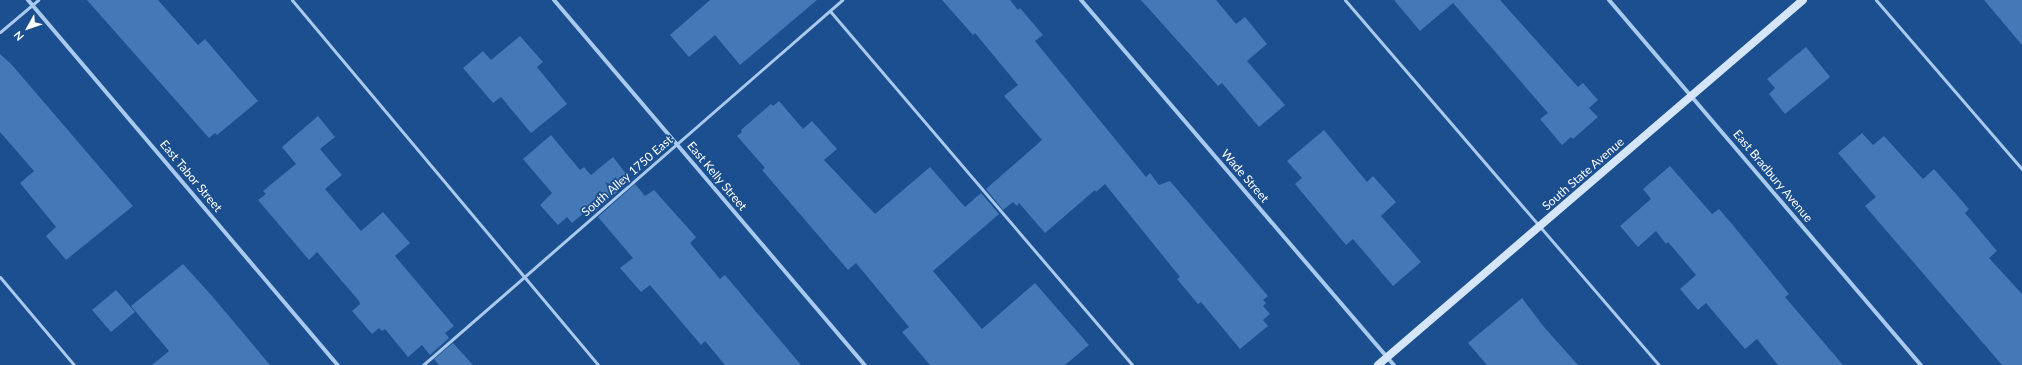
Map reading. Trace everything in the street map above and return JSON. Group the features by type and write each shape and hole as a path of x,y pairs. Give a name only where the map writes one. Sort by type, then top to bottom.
{"street":[{"name":"East Tabor Street","path":"28,0 338,365"},
{"name":"East Kelly Street","path":"554,0 865,365"},
{"name":"Wade Street","path":"1081,0 1394,365"},
{"name":"East Bradbury Avenue","path":"1610,0 1921,365"},
{"name":"South State Avenue","path":"1378,365 1803,0"}],"lane":[{"path":"0,32 38,0"},
{"path":"292,0 523,278 598,365"},
{"name":"South Alley 1750 East","path":"423,365 842,0"},
{"path":"1345,0 1659,365"},
{"path":"1876,0 2022,169"},
{"path":"830,10 1132,365"},
{"path":"0,278 74,365"}],"building":[{"path":"87,0 158,0 198,45 205,39 258,101 217,135 215,133 209,138"},
{"path":"710,0 817,0 740,65 715,35 689,57 670,35"},
{"path":"942,0 1010,0 1018,10 1020,8 1043,35 1035,41 1146,177 1150,173 1159,185 1170,181 1268,296 1263,300 1266,303 1263,306 1270,314 1263,320 1268,326 1240,349 1201,302 1198,304 1177,279 1180,277 1105,184 1096,192 1095,190 1045,233 1019,203 1017,206 1013,202 1003,210 986,189 1042,140 1004,96 1018,85 975,33 973,35"},
{"path":"1141,0 1216,0 1236,24 1245,17 1267,44 1247,61 1285,105 1259,127 1222,83 1218,86"},
{"path":"1394,0 1500,0 1578,87 1583,83 1598,100 1589,108 1598,117 1573,139 1571,137 1562,145 1540,119 1548,113 1453,3 1420,31"},
{"path":"1984,0 2022,0 2022,45"},
{"path":"520,36 543,62 537,67 567,104 531,133 501,97 493,103 463,68 483,51 491,60"},
{"path":"1806,47 1830,77 1785,114 1769,94 1775,88 1767,79"},
{"path":"0,54 12,65 133,206 66,260 46,236 56,227 20,183 34,171 0,132"},
{"path":"779,101 803,129 812,121 837,149 824,160 875,214 930,167 965,207 981,193 999,214 933,271 982,329 1035,283 1089,345 1065,365 930,365 902,332 909,327 856,263 848,270 762,170 765,168 737,136 742,132 741,130 771,104 773,106"},
{"path":"318,116 335,137 320,149 342,175 325,189 361,231 383,212 410,243 395,256 454,326 445,333 449,338 430,355 422,345 408,357 385,329 382,331 379,328 372,334 352,311 360,304 359,301 317,252 309,260 258,200 266,194 263,191 296,164 282,147"},
{"path":"1324,130 1367,182 1373,176 1396,202 1381,216 1421,262 1393,286 1353,239 1346,245 1295,184 1302,178 1287,161"},
{"path":"1862,133 1873,145 1884,136 1923,179 1934,169 1969,209 1965,213 1997,251 1989,258 2022,294 2022,365 2002,365 1865,206 1876,197 1838,153"},
{"path":"551,135 580,170 584,167 591,175 613,157 631,180 594,212 590,208 572,223 567,217 558,225 540,205 552,193 523,159"},
{"path":"1670,166 1712,214 1719,209 1789,294 1785,297 1843,365 1778,365 1757,339 1745,349 1706,303 1698,310 1680,289 1696,275 1668,242 1666,244 1656,231 1638,247 1620,226 1651,199 1643,189"},
{"path":"635,184 645,196 654,190 696,237 690,243 720,279 725,275 801,365 725,365 705,341 701,345 650,285 641,292 620,268 633,258 598,217"},
{"path":"183,264 270,365 152,365 169,351 131,306"},
{"path":"116,290 135,312 111,332 92,310"},
{"path":"1522,298 1544,327 1578,365 1487,365 1468,343"},
{"path":"453,343 473,365 439,365 434,359"}]}
